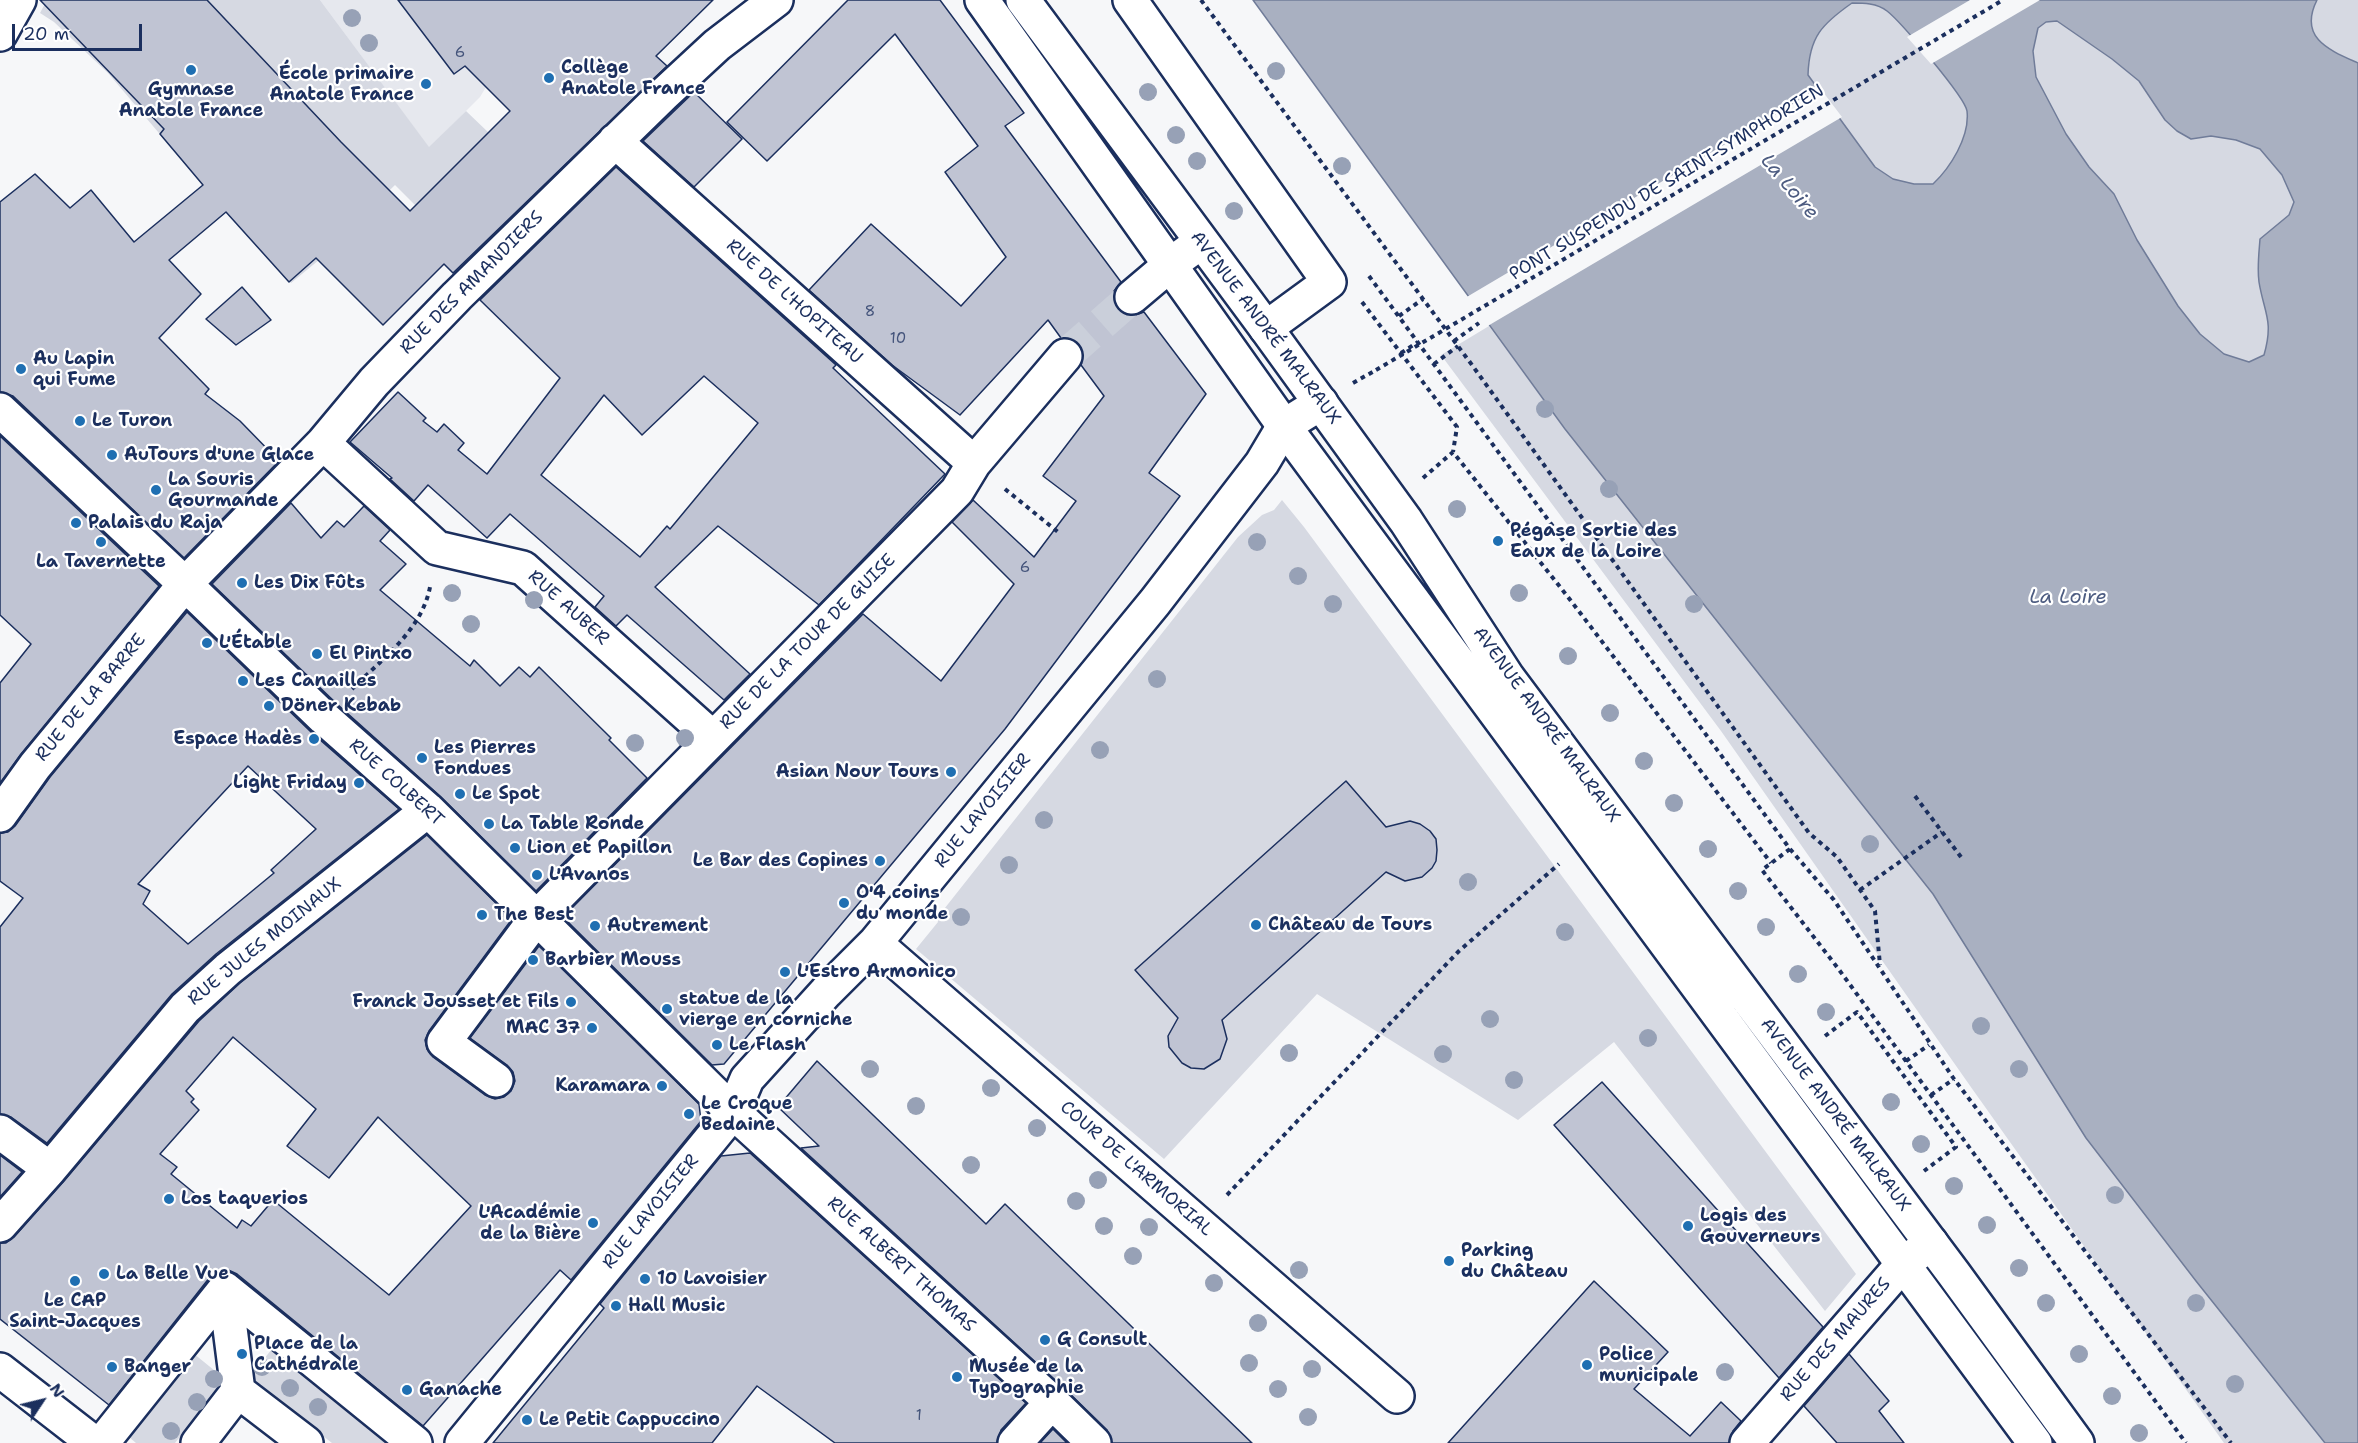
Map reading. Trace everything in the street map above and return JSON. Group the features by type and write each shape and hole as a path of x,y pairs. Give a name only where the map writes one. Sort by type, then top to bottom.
{"street":[{"path":"0,34 19,0"},
{"name":"RUE DES AMANDIERS","path":"186,584 323,443 374,382 615,141 717,45 776,0"},
{"name":"AVENUE ANDRÉ MALRAUX","path":"982,0 1284,426 2035,1443"},
{"name":"AVENUE ANDRÉ MALRAUX","path":"1023,0 1406,521 1508,678 1931,1243 2077,1443"},
{"path":"1130,0 1329,282 1266,328"},
{"name":"RUE DE L'HOPITEAU","path":"615,141 974,463"},
{"path":"1132,297 1201,242"},
{"name":"RUE DE LA TOUR DE GUISE","path":"496,1080 444,1042 537,917 957,490 974,463 1065,356"},
{"name":"RUE LAVOISIER","path":"462,1443 733,1112 747,1079 826,992 875,944 1155,602 1262,462 1284,426 1321,403"},
{"name":"RUE COLBERT","path":"0,410 186,584 324,718 428,810 733,1112"},
{"name":"RUE AUBER","path":"323,443 437,548 524,568 713,738"},
{"name":"RUE DE LA BARRE","path":"0,815 35,766 186,584"},
{"name":"RUE JULES MOINAUX","path":"0,1225 185,1008 228,969 428,810"},
{"name":"COUR DE L'ARMORIAL","path":"875,944 1397,1396"},
{"name":"RUE ALBERT THOMAS","path":"733,1112 1052,1402 1094,1443"},
{"path":"0,1132 50,1169"},
{"name":"RUE DES MAURES","path":"1747,1443 1902,1264 1931,1243"},
{"path":"198,1443 238,1391 225,1289"},
{"path":"102,1443 225,1289"},
{"path":"225,1289 415,1443"},
{"path":"0,1370 94,1443"},
{"path":"238,1391 306,1443"},
{"path":"1015,1443 1052,1402"}],"path":[{"path":"1201,0 1456,344 1809,833 1837,857 1875,911 1880,965"},
{"name":"PONT SUSPENDU DE SAINT-SYMPHORIEN","path":"1351,384 2003,0"},
{"path":"1364,270 1790,849 1834,900 1880,965 1929,1045 1954,1079 2231,1443"},
{"path":"1358,297 1457,427 1453,452 1417,483"},
{"path":"1399,316 1423,299"},
{"path":"1434,364 1479,323"},
{"path":"1401,353 1418,342"},
{"path":"1453,452 1568,597 1771,863"},
{"path":"974,463 1058,532"},
{"path":"324,718 411,629 428,597 437,548"},
{"path":"1914,796 1961,857"},
{"path":"1860,890 1942,832"},
{"path":"1199,1224 1459,951 1504,910 1590,839"},
{"path":"1790,849 1762,870 1906,1061 2186,1443"},
{"path":"1821,1039 1857,1012 1956,1147 1921,1173"},
{"path":"1906,1061 1929,1045"},
{"path":"1908,1081 1916,1075"},
{"path":"1931,1095 1954,1079"}],"shaded area":[{"path":"47,0 320,0 429,147 466,111 489,133 416,206 395,185 319,260 291,283 203,185 108,73 54,22 40,13"},
{"path":"320,0 713,0 555,156 486,87 480,97 429,148"},
{"path":"2317,0 2358,0 2358,63 2327,47 2314,33 2311,24 2312,13"},
{"path":"1852,3 1879,6 1887,11 1932,60 1964,103 1967,121 1962,141 1952,161 1933,185 1914,184 1893,179 1875,167 1808,75 1814,41 1825,25"},
{"path":"2057,21 2112,59 2139,81 2165,120 2177,131 2191,139 2211,136 2236,140 2260,149 2282,175 2294,202 2289,215 2261,239 2259,282 2267,311 2270,336 2264,355 2249,362 2224,354 2200,334 2178,306 2137,240 2114,194 2089,167 2066,134 2036,77 2033,51 2038,28 2046,22"},
{"path":"1489,326 1565,429 1933,894 2086,1138 2325,1443 2224,1443 1721,731 1441,355"},
{"path":"1282,500 1856,1274 1825,1311 1614,1042 1518,1120 1317,994 1164,1159 916,949 938,922 937,918 1238,537 1262,515 1274,510"},
{"path":"279,1340 405,1443 332,1443 249,1378"},
{"path":"188,1349 225,1379 175,1443 136,1443 122,1431"}],"water":[{"name":"La Loire","path":"1253,0 2317,0 2311,24 2314,33 2327,47 2358,63 2358,1443 2325,1443 2196,1281 2086,1138 1933,894 1565,429","holes":["1852,3 1874,5 1887,11 1931,60 1964,103 1967,121 1962,141 1946,170 1933,184 1914,184 1893,179 1875,167 1808,75 1814,41 1825,25","2057,21 2112,59 2139,81 2165,120 2177,131 2191,139 2211,136 2236,140 2260,149 2282,175 2294,202 2289,215 2260,239 2258,277 2268,325 2264,355 2249,362 2224,354 2200,334 2178,306 2137,240 2114,194 2089,167 2066,134 2036,77 2033,51 2038,28 2046,22"]}],"pier":[{"path":"1970,0 2040,0 1931,64 1907,37"},
{"path":"1820,88 1842,117 1486,327 1465,298"}],"building":[{"path":"40,0 207,0 341,142 410,211 510,111 465,66 454,74 398,0 713,0 656,56 667,66 453,273 444,264 383,325 316,258 289,282 226,212 169,260 201,294 159,338 209,389 205,394 240,421 279,461 184,558 13,396 0,392 0,202 35,174 70,208 91,190 134,242 203,185 160,134 164,129"},
{"path":"848,0 940,0 1024,113 1005,126 1121,282 1114,291 1117,309 1126,315 1144,312 1206,394 1149,473 1180,496 1005,729 724,1064 712,1065 563,917 863,614 941,681 1014,584 952,522 973,500 1034,557 1076,501 1043,476 1104,396 1081,365 1083,350 1078,342 1069,338 1061,338 1048,320 960,415 892,365 809,290 871,224 961,306 1006,257 945,172 978,146 895,34 767,161 727,122"},
{"path":"694,92 742,139 694,187 643,141"},
{"path":"616,167 836,365 833,368 945,474 819,605 718,526 655,587 750,674 724,700 627,615 616,626 595,607 604,596 510,514 487,538 428,485 414,501 390,479 392,478 350,442 398,392 426,418 423,421 437,432 444,424 464,443 458,450 487,474 560,378 480,300","holes":["704,376 758,423 670,529 667,526 640,557 541,475 604,395 642,435"]},
{"path":"242,287 271,320 236,345 206,319"},
{"path":"0,436 159,586 21,754 0,783 0,683 31,644 0,615"},
{"path":"291,503 321,538 337,521 344,527 364,506 390,530 380,541 406,564 380,590 470,666 474,660 500,686 519,667 530,677 539,667 611,738 609,740 647,778 536,891 441,797 337,704 212,584"},
{"path":"187,612 311,732 399,809 216,954 172,994 47,1143 11,1117 0,1114 0,927 23,898 0,881 0,833 8,832 15,826 50,777","holes":["248,766 316,829 271,870 274,873 188,944 143,904 150,891 138,884"]},
{"name":"Château de Tours","path":"1346,781 1386,827 1410,821 1430,831 1436,839 1437,850 1436,861 1432,868 1422,877 1405,881 1386,872 1222,1020 1227,1039 1220,1059 1204,1069 1191,1068 1182,1063 1169,1047 1168,1036 1178,1018 1135,970"},
{"path":"427,835 512,919 429,1031 425,1040 427,1049 433,1057 485,1095 495,1099 504,1097 511,1091 515,1081 513,1072 470,1038 539,946 699,1104 701,1121 571,1280 560,1270 423,1426 237,1274 224,1268 210,1277 109,1405 0,1319 0,1243 6,1243 14,1237 199,1021 240,983","holes":["233,1037 316,1109 287,1146 329,1178 378,1117 471,1206 389,1295 273,1200 251,1226 242,1220 237,1228 171,1174 177,1167 160,1154 199,1110 191,1102 194,1099 186,1091"]},
{"path":"817,1061 986,1224 1005,1204 1252,1443 1112,1443 1107,1430 1065,1389 801,1148 819,1146 778,1107"},
{"name":"Logis des Gouverneurs","path":"1602,1082 1823,1327 1779,1378 1554,1125"},
{"path":"750,1153 1026,1403 1001,1430 997,1443 835,1443 757,1386 712,1443 493,1443 604,1308 600,1304 721,1156"},
{"path":"0,1155 22,1172 0,1197"},
{"name":"Police municipale","path":"1594,1281 1668,1352 1634,1389 1690,1436 1721,1402 1741,1421 1733,1431 1729,1443 1448,1443"},
{"path":"1849,1354 1889,1401 1879,1411 1904,1443 1837,1443 1804,1406"},
{"path":"1053,1429 1067,1443 1040,1443"}],"tunnel":[{"path":"1065,356 1132,297"}],"place":[{"name":"Gymnase Anatole France","path":"191,70"},
{"name":"Collège Anatole France","path":"549,78"},
{"name":"École primaire Anatole France","path":"426,84"},
{"name":"Au Lapin qui Fume","path":"21,369"},
{"name":"Le Turon","path":"80,421"},
{"name":"AuTours d'une Glace","path":"112,455"},
{"name":"La Souris Gourmande","path":"156,490"},
{"name":"Palais du Raja","path":"76,523"},
{"name":"Pégase Sortie des Eaux de la Loire","path":"1498,541"},
{"name":"La Tavernette","path":"101,542"},
{"name":"Les Dix Fûts","path":"242,583"},
{"name":"L'Étable","path":"207,643"},
{"name":"El Pintxo","path":"317,654"},
{"name":"Les Canailles","path":"243,681"},
{"name":"Döner Kebab","path":"269,706"},
{"name":"Espace Hadès","path":"314,739"},
{"name":"Les Pierres Fondues","path":"422,758"},
{"name":"Asian Nour Tours","path":"951,772"},
{"name":"Light Friday","path":"359,783"},
{"name":"Le Spot","path":"460,794"},
{"name":"La Table Ronde","path":"489,824"},
{"name":"Lion et Papillon","path":"515,848"},
{"name":"Le Bar des Copines","path":"880,861"},
{"name":"L'Avanos","path":"537,875"},
{"name":"O'4 coins du monde","path":"844,903"},
{"name":"The Best","path":"482,915"},
{"name":"Château de Tours","path":"1256,925"},
{"name":"Autrement","path":"595,926"},
{"name":"Barbier Mouss","path":"533,960"},
{"name":"L'Estro Armonico","path":"785,972"},
{"name":"Franck Jousset et Fils","path":"571,1002"},
{"name":"statue de la vierge en corniche","path":"667,1009"},
{"name":"MAC 37","path":"592,1028"},
{"name":"Le Flash","path":"717,1045"},
{"name":"Karamara","path":"662,1086"},
{"name":"Le Croque Bedaine","path":"689,1114"},
{"name":"Los taquerios","path":"169,1199"},
{"name":"L'Académie de la Bière","path":"593,1223"},
{"name":"Logis des Gouverneurs","path":"1688,1226"},
{"name":"Parking du Château","path":"1449,1261"},
{"name":"La Belle Vue","path":"104,1274"},
{"name":"10 Lavoisier","path":"645,1279"},
{"name":"Le CAP Saint-Jacques","path":"75,1281"},
{"name":"Hall Music","path":"616,1306"},
{"name":"G Consult","path":"1045,1340"},
{"name":"Place de la Cathédrale","path":"242,1354"},
{"name":"Police municipale","path":"1587,1365"},
{"name":"Banger","path":"112,1367"},
{"name":"Musée de la Typographie","path":"957,1377"},
{"name":"Ganache","path":"407,1390"},
{"name":"Le Petit Cappuccino","path":"527,1420"}]}
